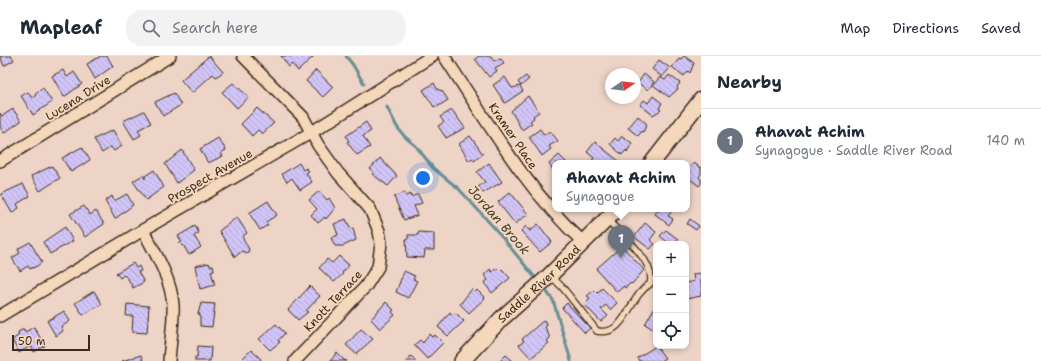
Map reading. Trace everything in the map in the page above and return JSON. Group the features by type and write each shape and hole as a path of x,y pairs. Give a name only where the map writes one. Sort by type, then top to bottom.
{"main road":[{"path":"654,160 701,100"},
{"name":"Saddle River Road","path":"462,361 501,319 544,281 615,212"}],"street":[{"name":"Lucena Drive","path":"0,161 170,56"},
{"name":"Knott Terrace","path":"243,56 303,116 318,145 338,173 370,209 379,231 381,256 374,276 295,361"},
{"name":"Kramer Place","path":"444,56 530,184 552,210"},
{"name":"Prospect Avenue","path":"0,316 143,230 312,132 427,57"},
{"name":"Kramer Place","path":"554,212 584,243"},
{"path":"143,230 169,284 173,304 169,361"}],"lane":[{"path":"544,281 563,288 597,332 605,333 620,326 633,301 644,288 650,284 652,279 648,265 632,243 607,220"}],"building":[{"path":"0,56 11,56 14,60 4,66"},
{"path":"101,56 107,56 113,66 95,79 87,64"},
{"path":"209,56 223,72 216,77 213,74 192,93 181,80"},
{"path":"281,56 314,56 298,71 292,64 289,67"},
{"path":"479,56 491,56 494,61 500,58 504,63 495,68 497,71 489,77 475,59"},
{"path":"684,56 694,63 690,73 688,71 684,76 672,67 680,58 681,59"},
{"path":"659,60 670,68 662,77 652,69"},
{"path":"63,70 67,77 74,72 82,84 64,97 52,76"},
{"path":"316,70 333,87 323,97 306,81"},
{"path":"644,74 654,82 648,90 641,85 641,78"},
{"path":"669,75 680,83 677,87 678,89 669,97 653,85 660,77 665,80"},
{"path":"526,76 529,79 521,86 518,82"},
{"path":"505,77 512,88 520,86 523,91 505,103 493,85"},
{"path":"233,83 249,97 237,108 222,92"},
{"path":"434,83 437,89 442,91 448,100 437,107 434,107 423,90"},
{"path":"43,88 52,102 33,115 21,96 28,92 32,98 36,95 35,93"},
{"path":"174,93 181,105 163,116 155,102"},
{"path":"528,96 539,112 533,116 534,118 530,121 532,123 522,130 511,111"},
{"path":"653,96 662,103 659,108 661,110 653,115 640,105 644,100 648,103"},
{"path":"257,108 274,123 262,134 258,130 252,136 241,124"},
{"path":"13,109 21,121 4,133 0,127 0,113 2,116"},
{"path":"452,110 465,128 446,138 438,126 444,122 440,117"},
{"path":"144,111 151,123 138,130 141,135 134,139 123,121"},
{"path":"638,116 647,124 643,132 642,131 638,136 628,128"},
{"path":"366,122 371,131 363,136 370,147 357,155 347,142 349,141 346,136"},
{"path":"540,129 544,135 550,131 558,141 549,146 551,149 542,156 529,137"},
{"path":"113,130 122,146 114,151 111,147 102,153 94,139"},
{"path":"470,136 483,154 474,161 472,158 469,161 459,144"},
{"path":"622,136 632,143 627,152 626,150 622,155 610,144 615,138 618,141"},
{"path":"218,138 226,150 221,153 223,156 208,163 200,149"},
{"path":"595,142 618,160 592,160 594,158 587,152"},
{"path":"82,147 90,160 71,172 62,158"},
{"path":"182,150 194,170 177,183 165,164"},
{"path":"559,155 564,160 553,160"},
{"path":"380,158 397,176 388,186 372,174 374,172 370,169"},
{"path":"552,161 552,168 549,164"},
{"path":"299,163 303,170 306,168 309,171 306,173 312,182 300,190 292,178 287,182 282,174"},
{"path":"489,163 502,182 483,193 478,187 485,182 477,172"},
{"path":"694,163 701,168 701,174 699,177 701,179 701,184 699,186 690,179 690,166"},
{"path":"52,166 60,178 40,191 31,176"},
{"path":"154,170 164,187 146,200 133,181 143,175 145,179 145,176"},
{"path":"23,184 30,196 17,204 19,208 12,213 1,194"},
{"path":"319,191 327,200 329,198 335,208 326,219 325,217 318,223 311,215 317,209 309,200"},
{"path":"405,192 406,196 410,194 411,197 418,194 422,203 414,206 418,215 404,220 394,197"},
{"path":"510,192 528,214 515,224 498,202"},
{"path":"127,194 133,205 115,219 105,201 112,196 114,201"},
{"path":"268,201 277,215 266,222 268,225 260,230 249,213"},
{"path":"84,206 90,215 96,211 104,224 85,237 70,214"},
{"path":"656,212 671,212 668,216 673,219 669,225 655,214"},
{"path":"237,217 247,233 243,236 243,239 249,249 248,252 246,253 242,251 235,257 219,231"},
{"path":"346,219 351,229 353,228 356,240 343,246 335,246 331,238 338,235 334,224"},
{"path":"690,219 699,226 696,230 687,224"},
{"path":"645,223 656,232 650,240 653,242 653,246 650,249 634,237"},
{"path":"538,224 552,242 540,252 521,231 526,226 530,231"},
{"path":"195,226 199,233 194,236 201,247 189,255 183,245 182,246 179,243 182,242 178,236"},
{"path":"65,227 73,241 50,254 43,242"},
{"path":"666,230 678,239 676,241 666,241 660,236"},
{"path":"418,232 434,233 434,250 425,250 424,258 407,257 406,239 408,239 408,235 418,235"},
{"path":"30,242 42,262 30,269 28,266 20,271 12,258 20,253 18,250 19,248"},
{"path":"622,246 644,270 632,284 631,283 625,288 624,286 617,292 596,269"},
{"path":"339,256 349,265 342,273 343,274 334,282 319,268 327,259 332,263"},
{"path":"133,263 136,268 139,266 141,271 138,272 144,282 133,288 124,275 120,278 116,273"},
{"path":"209,263 210,266 213,265 214,270 211,271 215,285 200,289 195,266"},
{"path":"497,268 500,271 502,269 510,278 492,293 484,283 488,280 484,275 490,269 492,272"},
{"path":"404,271 415,276 413,279 417,281 408,298 396,292"},
{"path":"701,273 701,296 689,298 689,282 694,281 693,274"},
{"path":"310,286 320,296 306,311 308,312 298,320 288,310"},
{"path":"602,288 617,303 610,310 606,305 601,309 608,316 601,322 584,304 590,298 587,296 594,290 597,293"},
{"path":"472,289 475,292 477,290 485,298 469,313 460,304"},
{"path":"94,291 102,304 83,315 75,303"},
{"path":"386,302 394,310 392,312 395,315 380,329 371,319"},
{"path":"201,303 215,304 212,327 200,326 200,314 198,314"},
{"path":"567,303 590,328 585,333 562,308"},
{"path":"127,304 149,306 147,333 132,332 133,316 126,316"},
{"path":"653,310 653,329 645,324"},
{"path":"64,311 70,321 61,327 63,331 56,336 47,321"},
{"path":"450,312 453,315 456,313 464,321 448,336 438,327"},
{"path":"544,320 547,325 545,327 550,338 547,341 549,343 531,358 519,345 524,341 522,339"},
{"path":"276,324 285,333 278,341 280,342 270,350 259,339"},
{"path":"34,327 45,346 34,352 31,346 19,353 12,340 19,335 18,332 24,329 25,332"},
{"path":"361,329 373,339 356,354 346,345"},
{"path":"429,334 432,337 435,335 443,343 427,359 414,345 420,340 423,343"},
{"path":"198,346 211,347 210,361 195,361"},
{"path":"653,348 658,349 665,358 660,361 639,361 637,358"},
{"path":"251,350 261,359 260,361 240,361"},
{"path":"337,353 344,360 347,361 330,361"},
{"path":"141,355 143,361 122,361"},
{"path":"506,355 513,361 500,361"},
{"path":"411,356 416,361 406,361"}],"waterway":[{"name":"Jordan Brook","path":"346,56 364,84"},
{"name":"Jordan Brook","path":"387,107 397,127 405,137 416,146 433,168 459,189 497,231 537,280"},
{"name":"Jordan Brook","path":"543,287 553,300 571,361"}],"place":[{"name":"Ahavat Achim","path":"621,258"}]}
